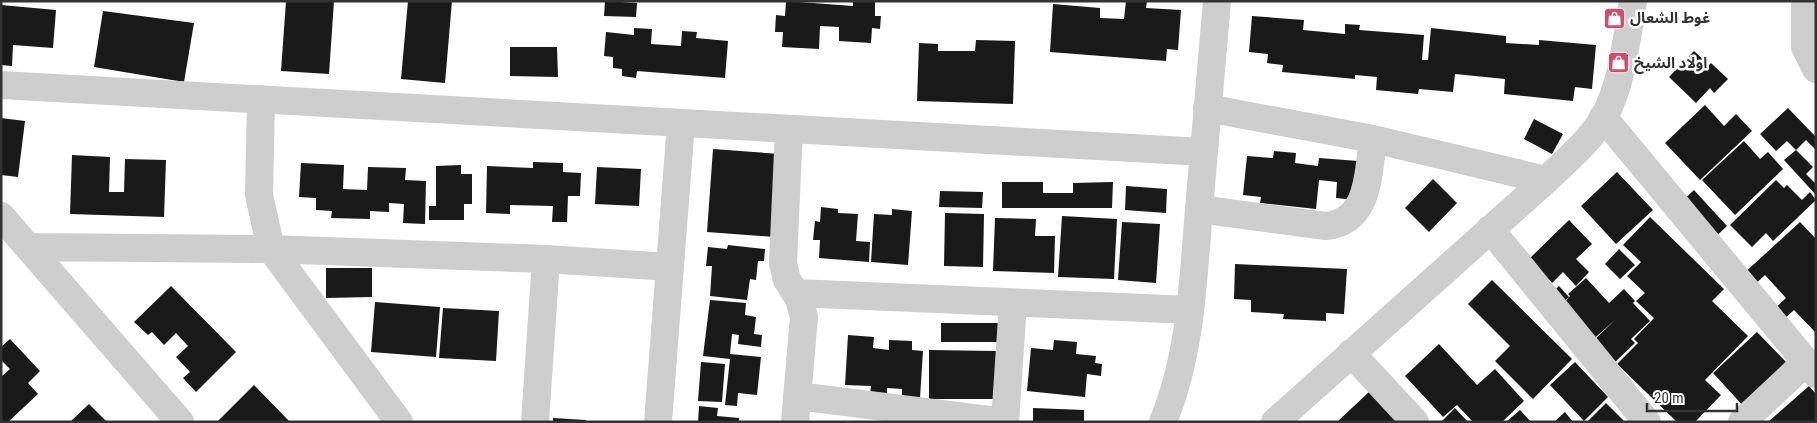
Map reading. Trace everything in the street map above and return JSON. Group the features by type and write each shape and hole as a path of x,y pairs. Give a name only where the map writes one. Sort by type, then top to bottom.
{"street":[{"path":"1162,422 1172,400 1180,370 1190,310 1216,1"},
{"path":"1275,422 1546,180 1580,147 1603,118 1619,81 1633,1"},
{"path":"1805,1 1805,46 1816,69"},
{"path":"1,85 1204,152"},
{"path":"261,99 259,195 264,223 272,249 399,422"},
{"path":"1208,108 1373,139 1546,180"},
{"path":"1603,118 1811,368 1742,422"},
{"path":"658,422 680,122"},
{"path":"790,128 783,263 787,280 796,293 804,317 796,409 1005,422 1013,303"},
{"path":"1199,208 1326,226 1344,222 1360,206 1364,195 1373,139"},
{"path":"1,216 180,422"},
{"path":"1490,229 1647,422"},
{"path":"28,247 272,249 546,259 670,267"},
{"path":"535,422 546,259"},
{"path":"796,293 1190,310"},
{"path":"1351,353 1415,422"}],"building":[{"path":"286,1 334,1 329,74 281,71"},
{"path":"408,1 452,1 445,83 401,79"},
{"path":"605,1 637,3 636,17 604,16"},
{"path":"786,1 853,6 853,1 875,1 875,16 881,16 880,29 872,28 871,43 839,41 839,27 820,26 819,49 782,47 783,32 775,32 776,15 785,16"},
{"path":"1126,1 1147,1 1146,8 1181,10 1178,50 1167,49 1166,61 1050,52 1053,4 1100,8 1100,18 1124,19"},
{"path":"1,5 56,10 53,48 13,45 12,66 1,65"},
{"path":"103,11 194,23 184,82 94,67"},
{"path":"1252,16 1304,20 1303,30 1345,34 1345,24 1360,25 1359,30 1424,35 1422,60 1428,60 1431,28 1506,36 1506,43 1539,45 1539,40 1596,45 1592,89 1575,87 1573,101 1504,94 1505,79 1455,74 1453,92 1419,89 1418,94 1376,90 1377,77 1355,75 1355,79 1282,72 1283,65 1267,63 1268,54 1249,52"},
{"path":"634,28 652,29 651,44 681,46 682,31 697,32 696,38 728,41 725,78 637,71 636,78 622,76 622,69 613,68 613,57 604,56 606,32 634,35"},
{"path":"976,40 1015,41 1013,104 917,101 919,43 938,44 938,51 975,51"},
{"path":"510,47 557,47 558,77 510,76"},
{"path":"1694,51 1709,65 1711,63 1728,79 1714,93 1710,88 1696,103 1669,77"},
{"path":"1705,105 1724,126 1736,114 1752,131 1700,180 1665,143"},
{"path":"1788,108 1816,137 1816,150 1806,140 1796,150 1787,141 1776,151 1760,134"},
{"path":"1,118 25,121 18,177 1,175"},
{"path":"1534,119 1563,134 1552,154 1524,139"},
{"path":"1744,141 1760,159 1768,152 1783,169 1735,215 1702,180"},
{"path":"713,149 780,154 774,237 707,232"},
{"path":"1796,150 1813,167 1806,174 1816,184 1816,195 1784,160"},
{"path":"1274,151 1296,153 1295,163 1318,166 1319,158 1358,161 1354,200 1336,198 1337,182 1319,180 1316,209 1260,203 1261,197 1243,195 1247,156 1273,158"},
{"path":"72,155 110,157 109,192 124,192 125,159 166,160 164,217 70,214"},
{"path":"533,162 563,163 563,172 581,173 580,196 568,196 567,222 552,222 553,206 510,205 510,214 486,213 487,166 533,168"},
{"path":"301,163 344,165 343,189 367,190 368,167 406,168 405,180 426,181 425,224 403,223 404,204 389,203 389,212 370,211 370,219 331,218 332,211 316,210 316,198 299,197"},
{"path":"461,165 461,174 472,174 472,204 464,204 464,220 429,220 429,206 436,206 436,166"},
{"path":"597,167 641,169 639,206 595,204"},
{"path":"1617,172 1653,210 1616,244 1581,206"},
{"path":"1433,179 1457,203 1429,232 1405,208"},
{"path":"1776,180 1784,188 1787,185 1802,200 1810,192 1816,200 1773,241 1766,233 1752,247 1730,225"},
{"path":"1002,182 1043,182 1043,193 1073,193 1073,183 1113,182 1112,208 1002,208"},
{"path":"1126,186 1167,189 1166,213 1125,210"},
{"path":"1694,190 1727,226 1705,247 1672,211"},
{"path":"940,191 983,192 982,208 939,207"},
{"path":"821,207 838,209 838,213 858,214 856,241 870,242 869,262 819,258 820,240 813,240 815,221 820,222"},
{"path":"892,209 912,211 908,265 871,262 874,214 892,215"},
{"path":"945,213 984,214 983,267 944,266"},
{"path":"1062,216 1117,219 1114,279 1058,277"},
{"path":"1650,217 1724,289 1712,301 1748,336 1705,380 1721,395 1695,422 1677,422 1617,364 1638,343 1634,339 1654,318 1636,301 1645,293 1627,276 1641,262 1623,245"},
{"path":"995,218 1036,219 1035,236 1055,236 1054,273 993,271"},
{"path":"1569,220 1592,244 1576,259 1589,272 1576,286 1563,272 1552,283 1529,259"},
{"path":"1122,222 1160,224 1156,283 1118,280"},
{"path":"1800,222 1816,239 1816,333 1794,310 1782,321 1772,311 1786,298 1765,275 1752,287 1741,276"},
{"path":"728,245 765,249 764,261 758,261 756,280 750,279 747,300 710,296 712,266 706,266 708,247 727,249"},
{"path":"1619,249 1635,265 1620,279 1605,264"},
{"path":"1235,264 1347,269 1344,314 1326,313 1326,321 1283,319 1284,314 1251,312 1251,300 1234,299"},
{"path":"326,268 372,268 372,297 326,298"},
{"path":"1586,278 1609,303 1624,289 1635,301 1633,303 1650,321 1631,339 1635,343 1613,364 1592,342 1616,319 1588,344 1565,302 1570,296 1568,294"},
{"path":"1492,280 1572,359 1533,399 1495,361 1510,346 1468,304"},
{"path":"171,286 236,352 196,392 183,378 190,372 176,357 188,346 176,333 164,345 152,332 148,335 134,322"},
{"path":"1559,286 1569,297 1552,312 1542,302"},
{"path":"710,300 746,303 745,315 756,317 754,334 762,335 761,347 738,344 739,335 732,334 730,354 761,357 757,395 738,393 737,406 725,405 730,359 703,356"},
{"path":"375,302 440,307 436,357 371,352"},
{"path":"443,308 499,311 496,361 439,358"},
{"path":"941,323 1004,323 1004,342 941,342"},
{"path":"1757,332 1790,366 1747,410 1713,373"},
{"path":"848,335 874,337 873,348 889,350 889,340 912,341 912,350 923,351 920,398 902,396 902,389 887,388 887,396 870,395 871,386 845,385"},
{"path":"10,339 40,371 28,383 38,394 8,422 2,422 1,377 10,369 1,360 1,347"},
{"path":"1054,340 1077,342 1076,354 1096,356 1095,363 1102,364 1101,376 1087,374 1085,397 1027,391 1031,348 1053,350"},
{"path":"1439,344 1477,385 1495,369 1524,401 1502,422 1473,422 1457,405 1443,417 1405,376"},
{"path":"929,350 996,351 996,399 929,399"},
{"path":"701,362 725,364 722,402 698,401"},
{"path":"1575,362 1608,397 1584,421 1550,385"},
{"path":"254,385 290,422 217,422"},
{"path":"1809,386 1816,394 1816,422 1768,422"},
{"path":"1370,391 1399,422 1337,422"},
{"path":"1606,403 1625,422 1587,422"},
{"path":"89,404 107,422 70,422"},
{"path":"699,406 718,408 717,416 739,418 739,422 698,422"},
{"path":"1033,408 1084,410 1084,422 1033,422"},
{"path":"1455,408 1468,422 1441,422"},
{"path":"1520,410 1531,422 1506,422"},
{"path":"1565,412 1573,422 1554,422"},
{"path":"553,418 586,420 586,422 553,422"}],"place":[{"name":"غوط الشعال","path":"1614,18"},
{"name":"اولاد الشيخ","path":"1618,63"}]}
